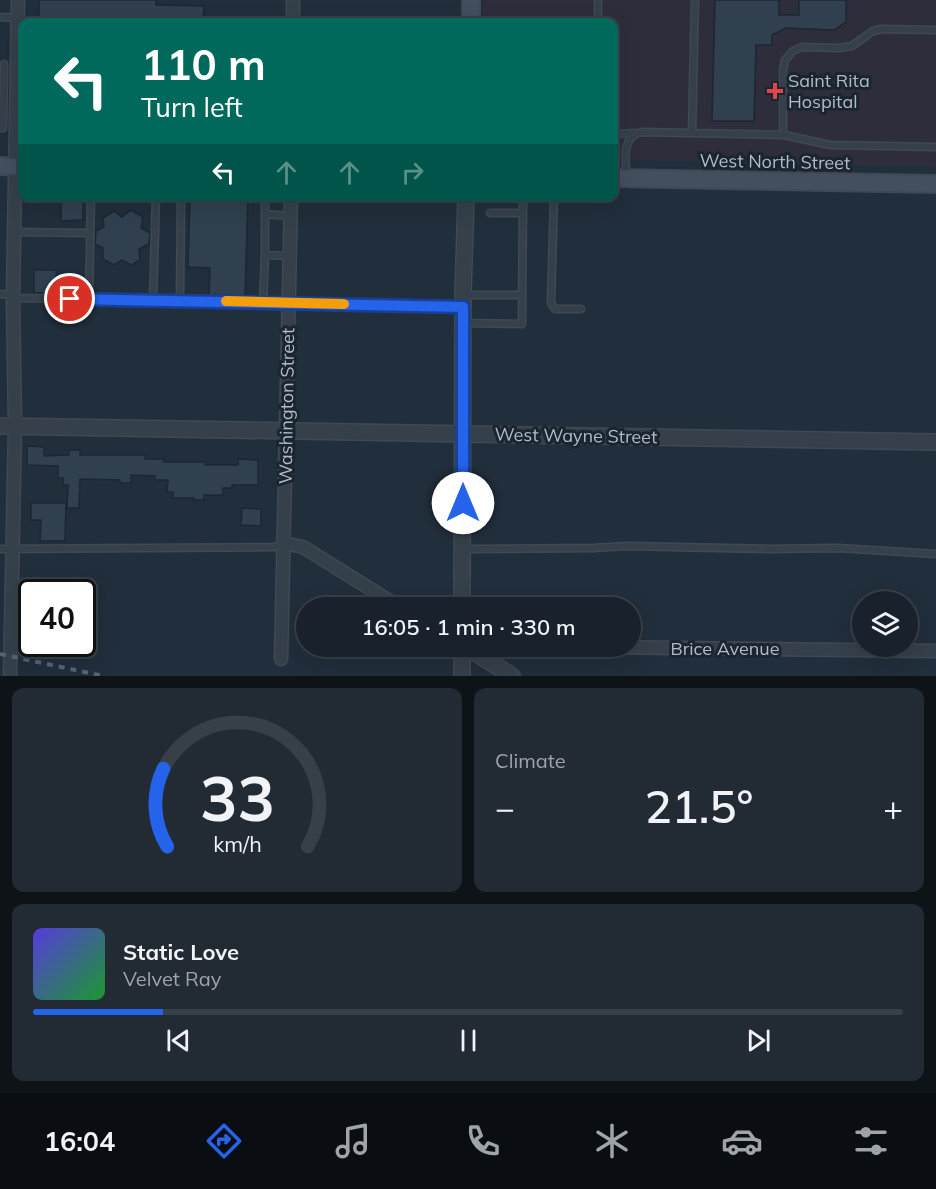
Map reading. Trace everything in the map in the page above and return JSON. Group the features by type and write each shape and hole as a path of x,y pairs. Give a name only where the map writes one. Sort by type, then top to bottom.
{"main road":[{"path":"471,0 471,18"},
{"name":"West North Street","path":"620,178 936,184"}],"street":[{"path":"18,0 18,18"},
{"path":"293,0 293,18"},
{"path":"18,40 7,65 13,166 18,190"},
{"path":"10,676 6,549 7,426 14,232 18,201"},
{"name":"Washington Street","path":"281,659 291,201"},
{"path":"462,597 463,301 466,201"},
{"name":"West Wayne Street","path":"7,426 936,442"},
{"path":"284,543 303,548 383,597"},
{"name":"Brice Avenue","path":"641,647 936,651"},
{"path":"462,676 463,657"},
{"path":"481,657 512,676"}],"lane":[{"path":"598,0 598,18"},
{"path":"692,132 695,0"},
{"path":"0,17 18,18"},
{"path":"783,135 783,70 785,60 793,51 802,47 852,46 873,31 882,29 936,30"},
{"path":"0,128 3,128 7,65"},
{"path":"620,178 628,140 641,132"},
{"path":"618,134 692,132 783,135 830,145 936,147"},
{"path":"89,299 91,201"},
{"path":"153,300 156,201"},
{"path":"180,300 181,201"},
{"path":"263,302 265,201"},
{"path":"463,323 522,324 523,201"},
{"path":"554,201 551,303 555,309 581,309"},
{"path":"490,213 523,213"},
{"path":"265,214 291,216"},
{"path":"14,232 90,233"},
{"path":"265,255 290,256"},
{"path":"0,294 89,299 289,303 463,301 522,295"},
{"path":"6,549 274,547 284,543"},
{"path":"463,549 627,546 838,548 936,554"}],"shaded area":[{"name":"Saint Rita Hospital","path":"483,0 936,0 936,167 618,160 618,18 482,18"}],"building":[{"path":"39,0 156,0 156,5 204,6 203,18 39,18"},
{"path":"715,0 779,0 779,15 799,15 799,0 846,0 846,22 834,30 786,28 772,35 772,45 756,45 754,121 712,121"},
{"path":"190,201 248,201 245,296 209,295 210,268 188,267"},
{"path":"61,202 83,202 83,220 61,221"},
{"path":"131,210 143,217 141,228 150,233 149,244 139,249 140,260 131,265 122,260 114,265 103,259 103,248 95,244 96,231 104,227 103,218 114,211 122,217"},
{"path":"34,270 56,270 57,293 34,293"},
{"path":"27,446 44,447 44,456 69,455 69,450 80,450 80,455 145,455 145,459 164,459 164,462 205,462 205,465 238,465 238,459 258,460 258,485 232,485 232,488 223,488 223,495 204,495 204,500 194,500 194,498 173,498 173,492 167,492 168,480 155,480 155,476 131,475 131,483 120,483 120,480 80,479 79,508 67,508 68,485 63,485 63,478 58,478 58,466 27,465"},
{"path":"31,503 66,503 65,541 40,541 41,520 31,520"},
{"path":"242,508 261,509 261,526 241,525"}],"railway":[{"path":"0,654 103,676"}],"slow traffic":[{"path":"226,301 344,304"}],"place":[{"name":"Saint Rita Hospital","path":"775,91"}],"route":[{"path":"70,299 463,307 463,503"}]}
